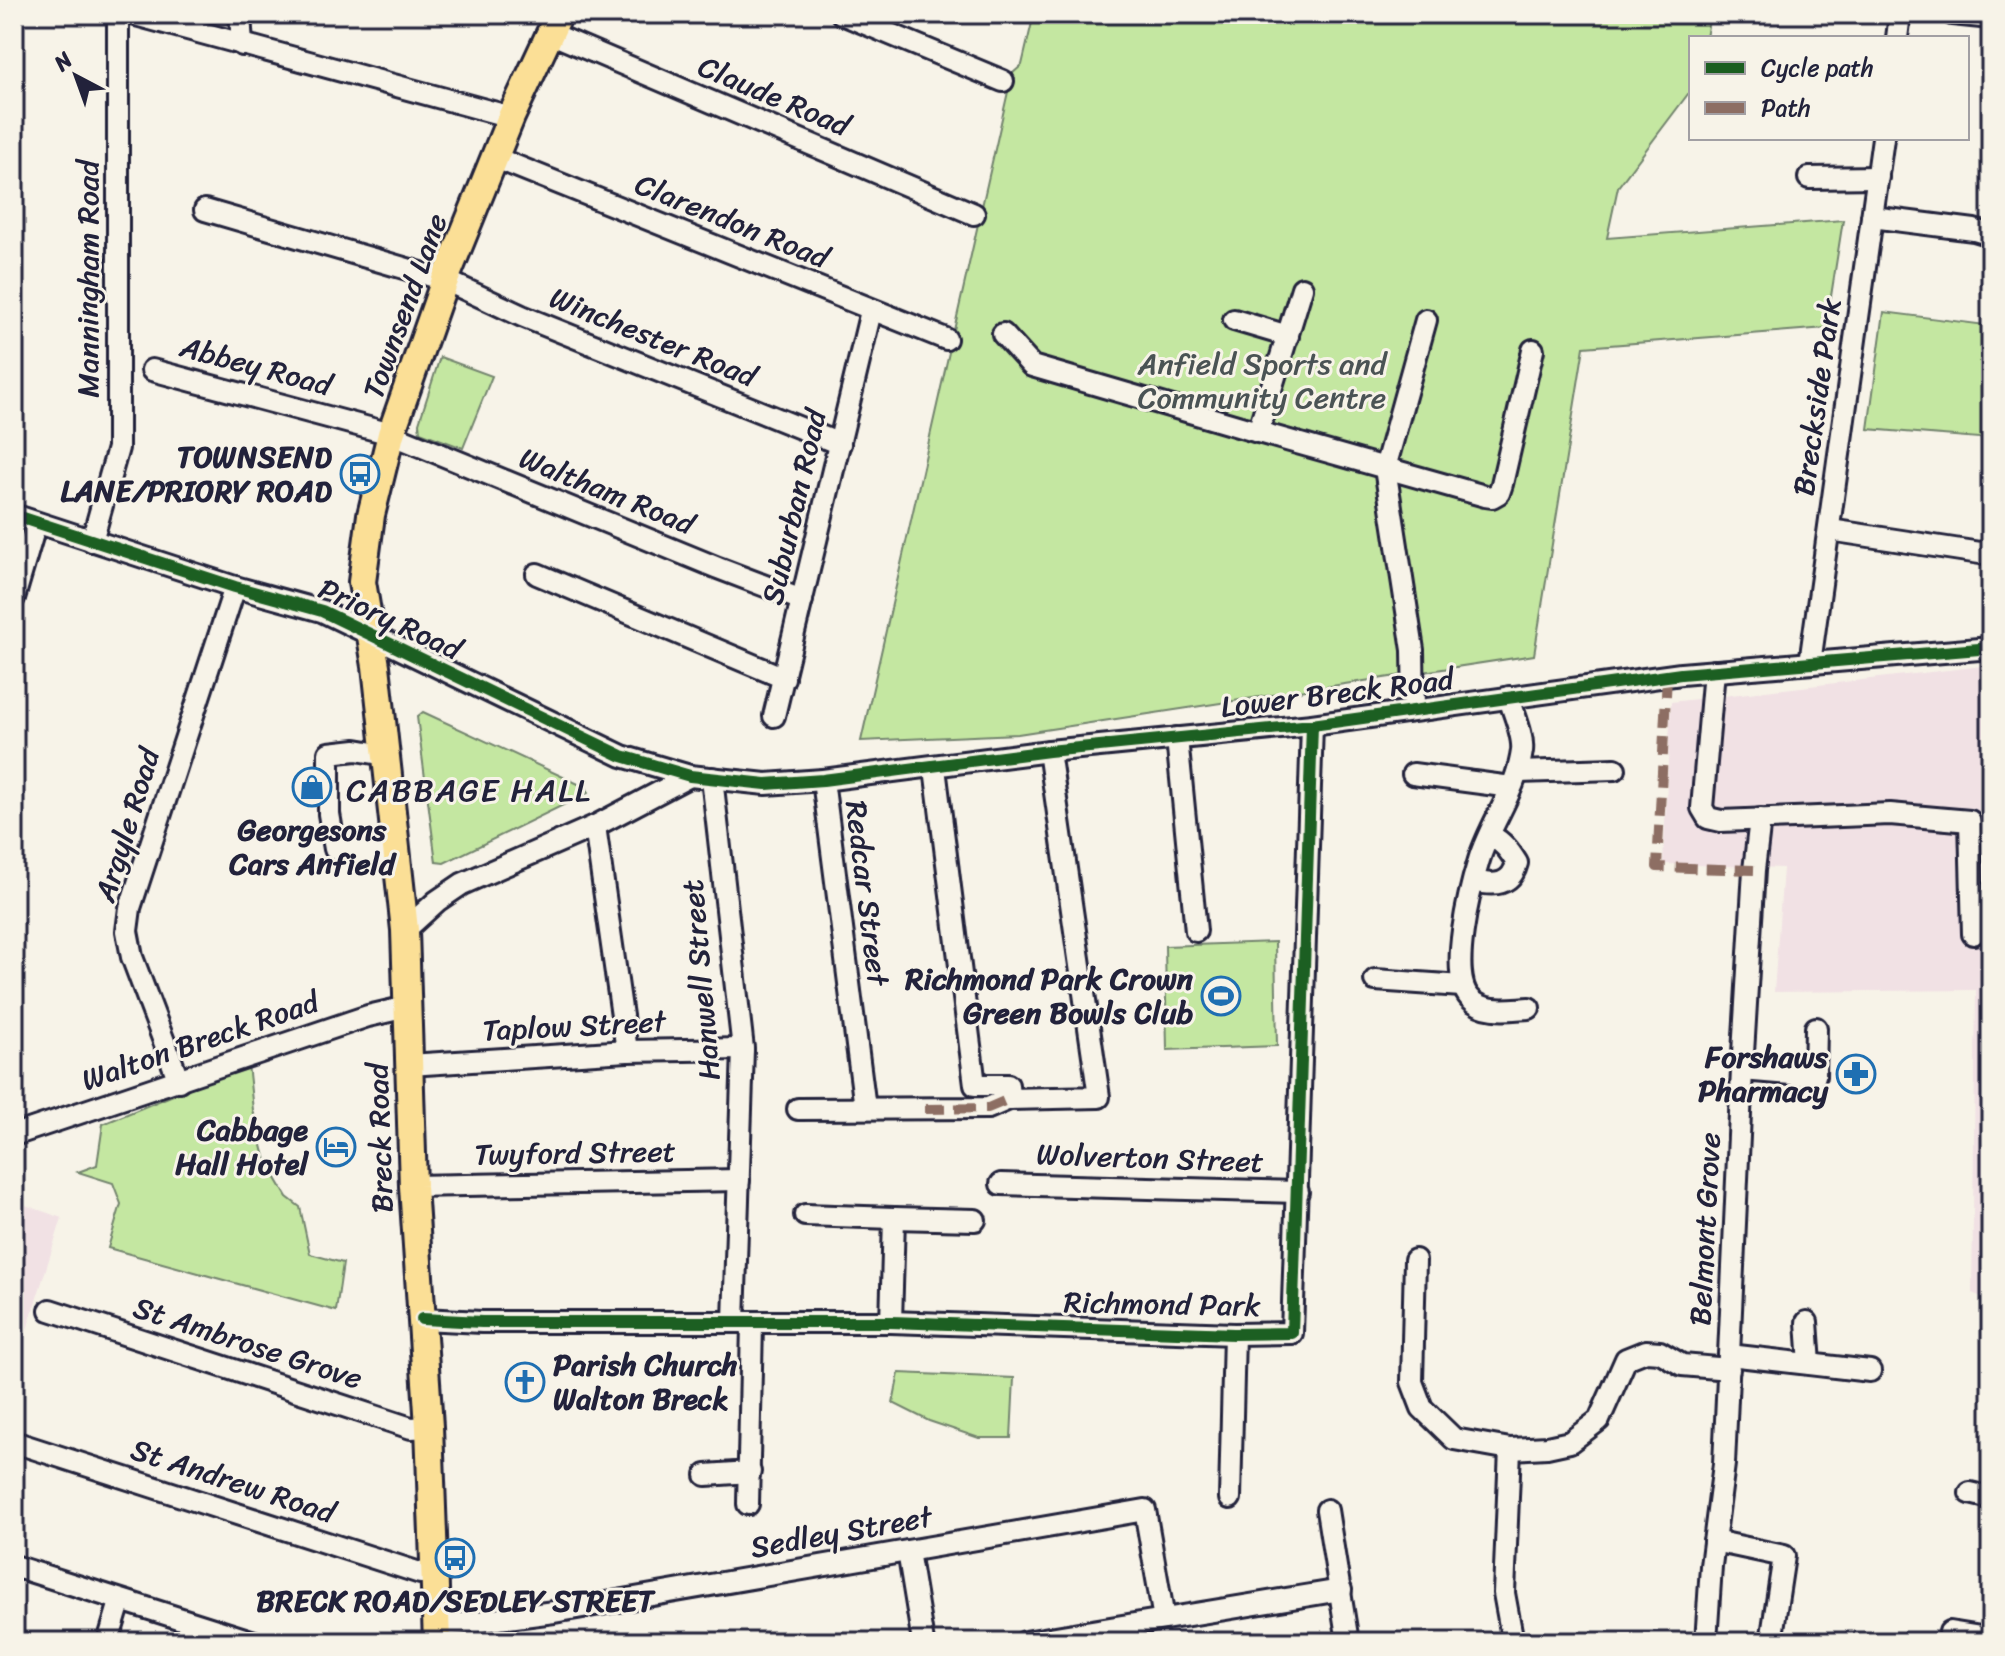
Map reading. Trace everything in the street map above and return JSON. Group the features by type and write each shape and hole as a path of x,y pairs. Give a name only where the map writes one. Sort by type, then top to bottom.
{"main road":[{"name":"Townsend Lane","path":"369,633 362,582 371,515 391,434 445,280 511,117 555,24"},
{"name":"Breck Road","path":"369,633 376,666 405,930 413,1186 429,1427 437,1634"}],"street":[{"name":"Manningham Road","path":"92,541 118,448 118,14"},
{"path":"132,14 511,117"},
{"path":"240,14 242,45"},
{"path":"842,14 1003,81"},
{"path":"1897,36 1900,14"},
{"path":"1952,14 1991,18"},
{"name":"Claude Road","path":"555,24 974,214"},
{"name":"Breckside Park","path":"1810,663 1883,140"},
{"name":"Clarendon Road","path":"496,158 946,339"},
{"path":"1809,178 1878,177"},
{"name":"Winchester Road","path":"205,210 445,280 522,316 840,444"},
{"path":"1872,217 1974,230 1991,235"},
{"path":"1258,432 1302,288"},
{"name":"Suburban Road","path":"774,716 871,311"},
{"path":"1234,320 1288,336"},
{"path":"1414,710 1413,650 1385,468 1426,320"},
{"path":"1003,334 1032,366 1492,497 1499,493 1533,350"},
{"name":"Abbey Road","path":"152,370 391,434"},
{"name":"Waltham Road","path":"391,434 802,600"},
{"name":"Priory Road","path":"14,515 235,587 322,611 622,756 690,776"},
{"path":"14,598 36,523"},
{"path":"1830,530 1980,553 1991,550"},
{"path":"537,574 784,678"},
{"name":"Argyle Road","path":"179,1081 132,957 127,931 130,908 235,587"},
{"name":"Lower Breck Road","path":"690,776 766,784 823,780 1049,751 1312,725 1714,671 1991,648"},
{"path":"1714,671 1702,808 1708,818 1721,821 1890,814 1970,821 1973,934"},
{"path":"1509,697 1523,746 1515,780 1479,859 1464,924 1460,965 1462,986 1471,1000 1498,1010 1529,1008"},
{"name":"Richmond Park","path":"422,1319 482,1322 891,1322 1234,1334 1292,1333 1312,725"},
{"path":"1177,738 1196,931"},
{"path":"386,755 356,750 329,753 329,814 335,849 397,856"},
{"path":"798,1109 988,1108 1009,1099 1099,1097 1049,751"},
{"path":"935,768 975,1085 1008,1085 1009,1099"},
{"path":"1413,774 1515,780 1615,769"},
{"path":"405,930 437,901 462,884 595,826 690,776"},
{"name":"Hanwell Street","path":"712,778 743,1049 739,1180 750,1472 748,1504"},
{"name":"Redcar Street","path":"823,780 865,1108"},
{"name":"Belmont Grove","path":"1706,1642 1724,1464 1742,1070 1760,819"},
{"path":"595,826 627,1051"},
{"path":"1474,881 1491,885 1505,882 1514,875 1517,863 1502,842 1490,835"},
{"path":"1375,980 1462,986"},
{"name":"Walton Breck Road","path":"14,1135 368,1016 407,1007"},
{"path":"1742,1070 1815,1076 1816,1028"},
{"name":"Taplow Street","path":"409,1065 627,1051 743,1049"},
{"name":"Twyford Street","path":"413,1186 739,1180"},
{"name":"Wolverton Street","path":"1001,1184 1298,1192"},
{"path":"805,1215 975,1220"},
{"path":"891,1322 894,1218"},
{"path":"1415,1260 1412,1382 1422,1408 1454,1439 1510,1449 1570,1442 1599,1420 1626,1359 1646,1351 1660,1352 1682,1365 1729,1362 1810,1364 1870,1371"},
{"name":"St Ambrose Grove","path":"50,1310 411,1428 429,1427"},
{"path":"1807,1322 1810,1364"},
{"path":"1230,1498 1234,1334"},
{"name":"St Andrew Road","path":"14,1442 420,1573 434,1571"},
{"path":"1510,1449 1504,1593 1513,1642"},
{"path":"706,1475 750,1472"},
{"path":"1970,1493 1991,1498"},
{"name":"Sedley Street","path":"437,1634 1145,1510 1164,1619"},
{"path":"1327,1510 1348,1642"},
{"path":"1714,1541 1784,1556 1771,1642"},
{"path":"908,1551 923,1642"},
{"path":"14,1566 254,1642"},
{"path":"1025,1642 1341,1590"},
{"path":"108,1642 120,1602"},
{"path":"1950,1632 1987,1638 1986,1642"}],"shaded area":[{"path":"1991,665 1991,1301 1972,1293 1976,990 1774,992 1783,868 1663,864 1671,702"},
{"path":"14,1201 62,1218 14,1371"}],"green space":[{"name":"Anfield Sports and Community Centre","path":"1034,14 1710,14 1706,36 1689,36 1689,93 1618,187 1607,238 1843,220 1826,328 1584,347 1534,655 1018,734 861,741 1012,74 1022,65"},
{"path":"1991,293 1991,439 1868,429 1884,312 1985,325"},
{"path":"440,357 492,376 463,448 420,432 419,423"},
{"path":"423,712 587,788 588,793 444,863 436,862 417,717"},
{"name":"Richmond Park Crown Green Bowls Club","path":"1275,942 1277,1046 1167,1050 1165,946"},
{"path":"248,1064 253,1110 266,1161 287,1197 300,1207 310,1254 343,1263 336,1311 108,1248 121,1204 113,1183 78,1172 97,1165 103,1124"},
{"path":"899,1373 1014,1378 1011,1438 979,1438 929,1421 893,1403"}],"marked path":[{"path":"1667,676 1657,867 1754,870"},
{"path":"925,1109 988,1108 1009,1099"}],"cycle path":[{"path":"14,515 235,587 322,611 622,756 690,776 766,784 823,780 1049,751 1312,725 1681,674 1991,648"},
{"path":"422,1319 482,1322 891,1322 1234,1334 1292,1333 1312,725"}],"place":[{"name":"TOWNSEND LANE/PRIORY ROAD","path":"360,474"},
{"name":"Georgesons Cars Anfield","path":"312,787"},
{"name":"Richmond Park Crown Green Bowls Club","path":"1221,996"},
{"name":"Forshaws Pharmacy","path":"1856,1074"},
{"name":"Cabbage Hall Hotel","path":"336,1147"},
{"name":"Parish Church Walton Breck","path":"525,1382"},
{"name":"BRECK ROAD/SEDLEY STREET","path":"455,1558"}],"district":[{"name":"CABBAGE HALL","path":"469,790"}]}
